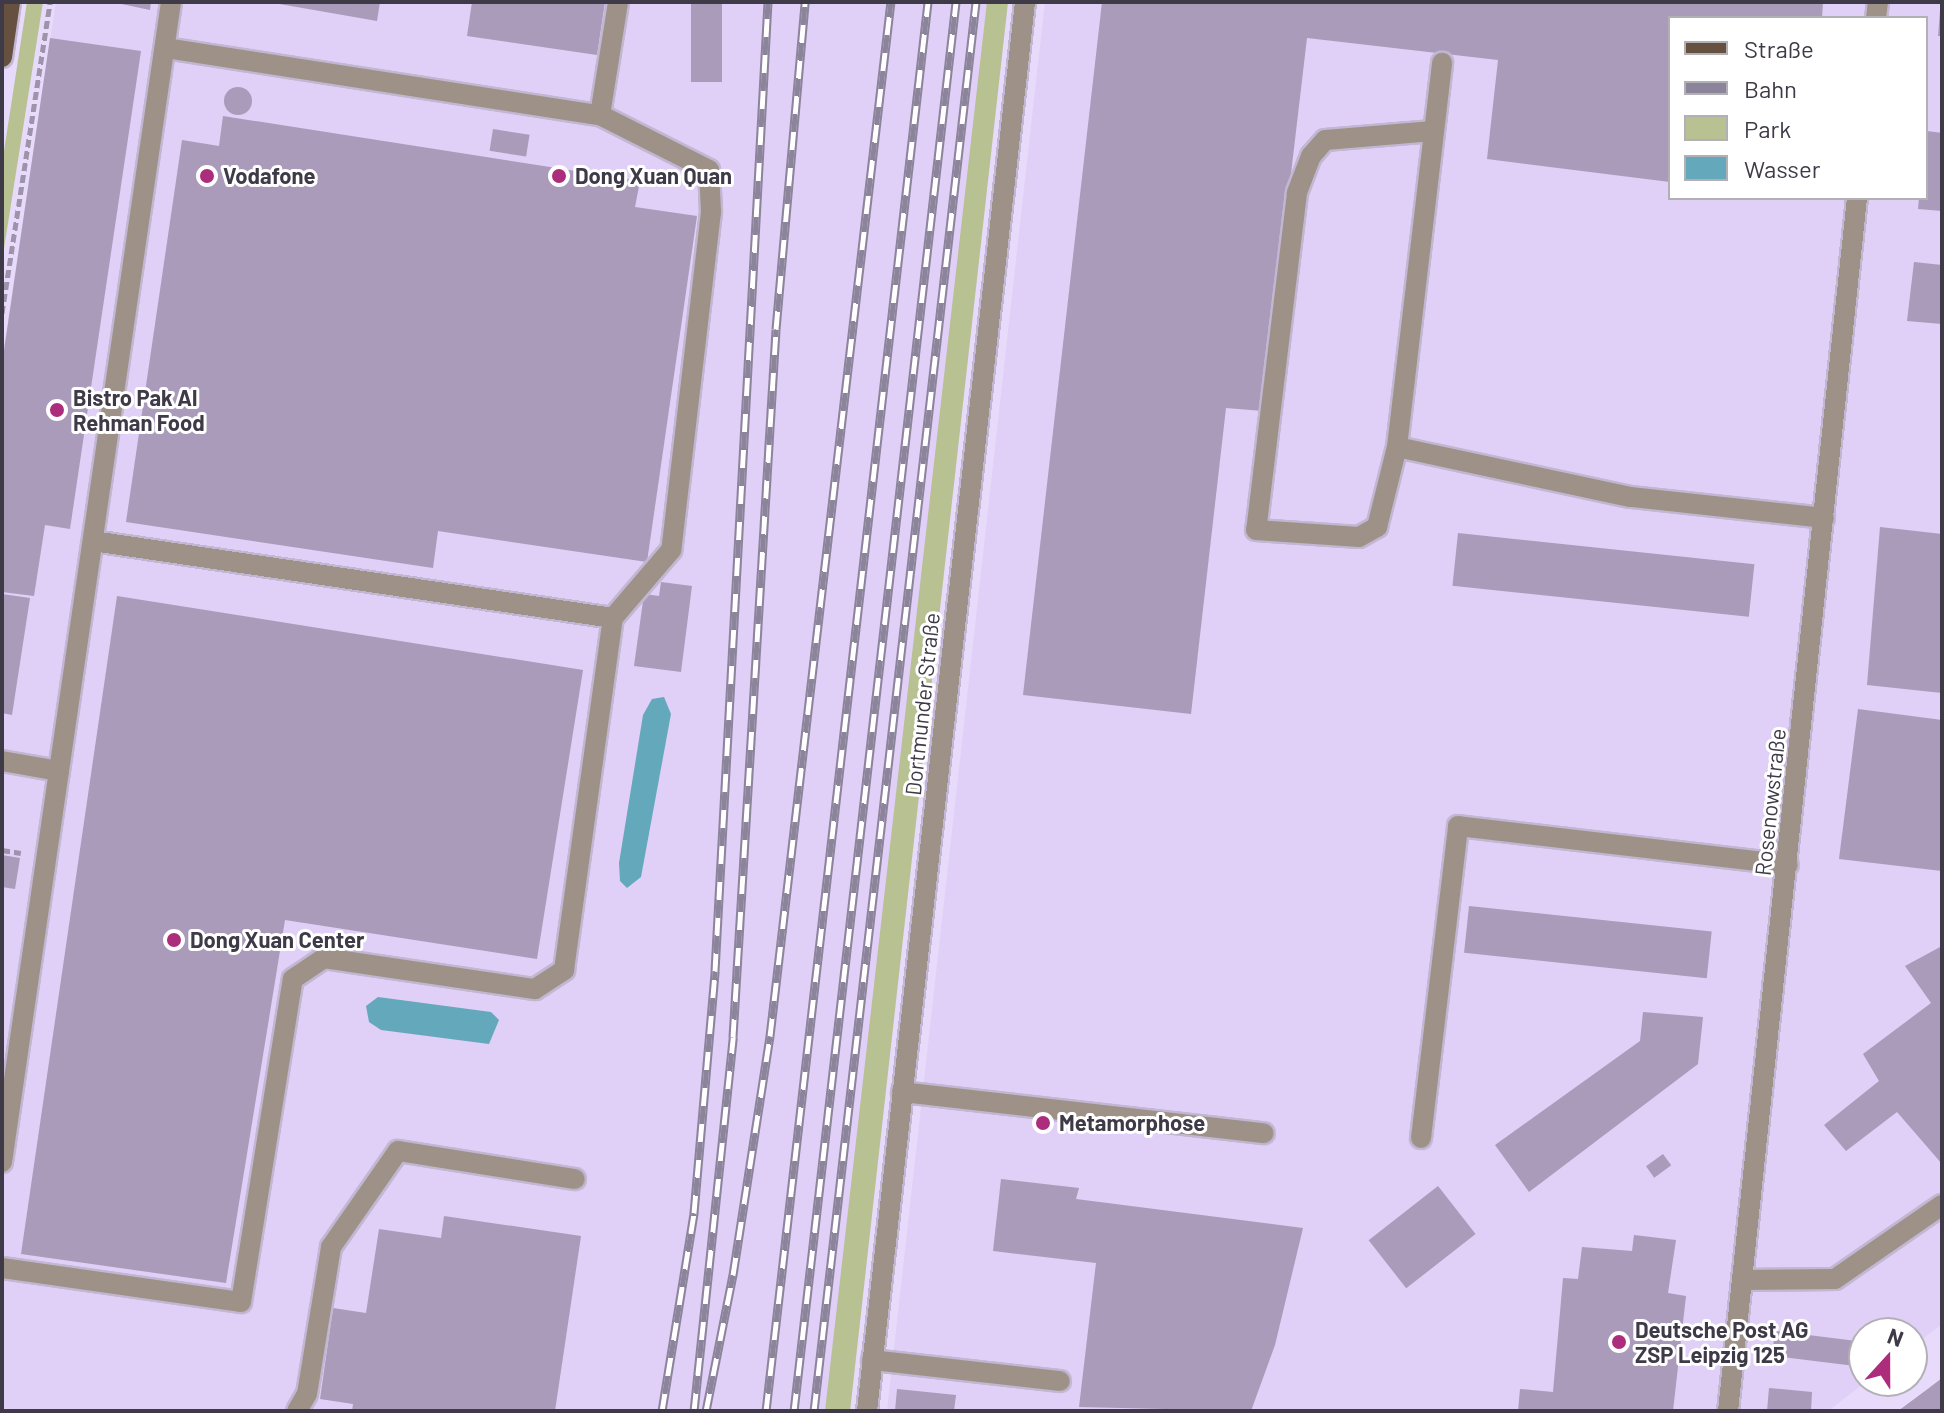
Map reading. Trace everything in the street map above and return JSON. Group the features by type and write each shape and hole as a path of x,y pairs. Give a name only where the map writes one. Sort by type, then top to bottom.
{"main road":[{"path":"2,57 10,2"}],"street":[{"path":"2,1162 171,2"},
{"path":"600,115 618,2"},
{"name":"Dortmunder Straße","path":"867,1411 1025,2"},
{"path":"2,1268 241,1302 293,979 324,958 535,989 564,970 613,618 671,550 711,212 709,170 600,115 165,48"},
{"path":"1433,131 1325,140 1311,156 1297,193 1256,530 1359,537 1377,527 1397,447 1442,63"},
{"name":"Rosenowstraße","path":"1728,1411 1857,200"},
{"path":"1397,447 1631,497 1824,518"},
{"path":"93,541 613,618"},
{"path":"2,761 59,771"},
{"path":"1421,1138 1458,826 1788,865"},
{"path":"902,1092 1264,1133"},
{"path":"297,1411 307,1394 331,1247 398,1151 575,1179"},
{"path":"1742,1280 1835,1279 1942,1205"},
{"path":"872,1360 1060,1381"}],"path":[{"path":"2,313 50,2"}],"shaded area":[{"path":"56,2 1008,2 850,1411 2,1411 2,359"},
{"path":"1045,2 1942,2 1942,1324 1928,1335 1928,1317 1848,1317 1848,1396 1828,1411 887,1411"}],"green space":[{"path":"27,2 43,2 2,261 2,164"},
{"path":"987,2 1008,2 850,1411 825,1411"}],"water":[{"path":"664,697 671,714 641,877 627,888 620,881 619,863 643,715 652,699"},
{"path":"378,997 491,1012 499,1020 489,1044 381,1030 369,1022 366,1006"}],"building":[{"path":"112,2 151,2 150,10"},
{"path":"268,2 380,2 377,21"},
{"path":"472,2 605,2 597,55 467,36"},
{"path":"691,2 722,2 722,82 691,82"},
{"path":"1102,2 1823,2 1822,16 1668,16 1668,182 1487,159 1498,60 1307,38 1263,411 1226,408 1191,714 1023,695"},
{"path":"1940,11 1942,36 1938,36"},
{"path":"50,38 141,51 70,529 45,525 34,596 2,592 2,364"},
{"path":"238,87 248,91 252,101 248,111 238,115 228,111 224,101 228,91"},
{"path":"223,116 640,181 635,207 697,216 647,562 438,531 433,568 126,522 182,140 219,146"},
{"path":"493,129 530,135 526,157 490,151"},
{"path":"1928,131 1942,133 1942,211 1918,209 1919,200 1928,200"},
{"path":"1914,262 1942,265 1942,324 1907,321"},
{"path":"1880,527 1942,534 1942,693 1867,685"},
{"path":"1458,533 1754,564 1749,617 1452,586"},
{"path":"661,582 692,586 681,672 634,666 644,594 659,596"},
{"path":"2,594 30,598 12,715 2,713"},
{"name":"Dong Xuan Center","path":"117,596 583,670 537,959 285,920 226,1283 21,1254"},
{"path":"1858,709 1942,720 1942,871 1839,859"},
{"path":"2,855 20,858 15,889 2,887"},
{"path":"1469,906 1712,932 1707,978 1464,953"},
{"path":"1942,946 1942,1164 1897,1112 1846,1151 1824,1125 1879,1081 1863,1054 1931,1003 1905,966"},
{"path":"1643,1012 1703,1017 1698,1064 1529,1192 1495,1145 1640,1041"},
{"path":"1663,1154 1671,1165 1654,1178 1646,1166"},
{"path":"1001,1179 1079,1188 1076,1199 1303,1228 1275,1345 1251,1411 1079,1407 1096,1263 993,1251"},
{"path":"1438,1186 1476,1234 1406,1288 1369,1240"},
{"path":"444,1216 581,1236 555,1411 352,1411 353,1404 320,1399 333,1308 366,1313 379,1229 441,1238"},
{"name":"Deutsche Post AG ZSP Leipzig 125","path":"1634,1235 1676,1240 1668,1293 1686,1296 1673,1411 1518,1411 1520,1389 1553,1392 1563,1278 1578,1279 1582,1247 1632,1251"},
{"path":"1775,1331 1848,1340 1848,1365 1772,1356"},
{"path":"1942,1378 1942,1411 1898,1411 1917,1397 1928,1397 1929,1388"},
{"path":"1769,1388 1812,1392 1811,1411 1767,1411"},
{"path":"897,1389 956,1395 954,1411 895,1411"}],"railway":[{"path":"662,1411 694,1213 715,971 768,2"},
{"path":"694,1411 733,1037 776,329 805,2"},
{"path":"706,1411 733,1275 770,1036 891,2"},
{"path":"766,1411 928,2"},
{"path":"794,1411 956,2"},
{"path":"814,1411 976,2"}],"place":[{"name":"Vodafone","path":"207,176"},
{"name":"Dong Xuan Quan","path":"559,176"},
{"name":"Bistro Pak Al Rehman Food","path":"57,410"},
{"name":"Dong Xuan Center","path":"174,940"},
{"name":"Metamorphose","path":"1043,1123"},
{"name":"Deutsche Post AG ZSP Leipzig 125","path":"1619,1342"}]}
